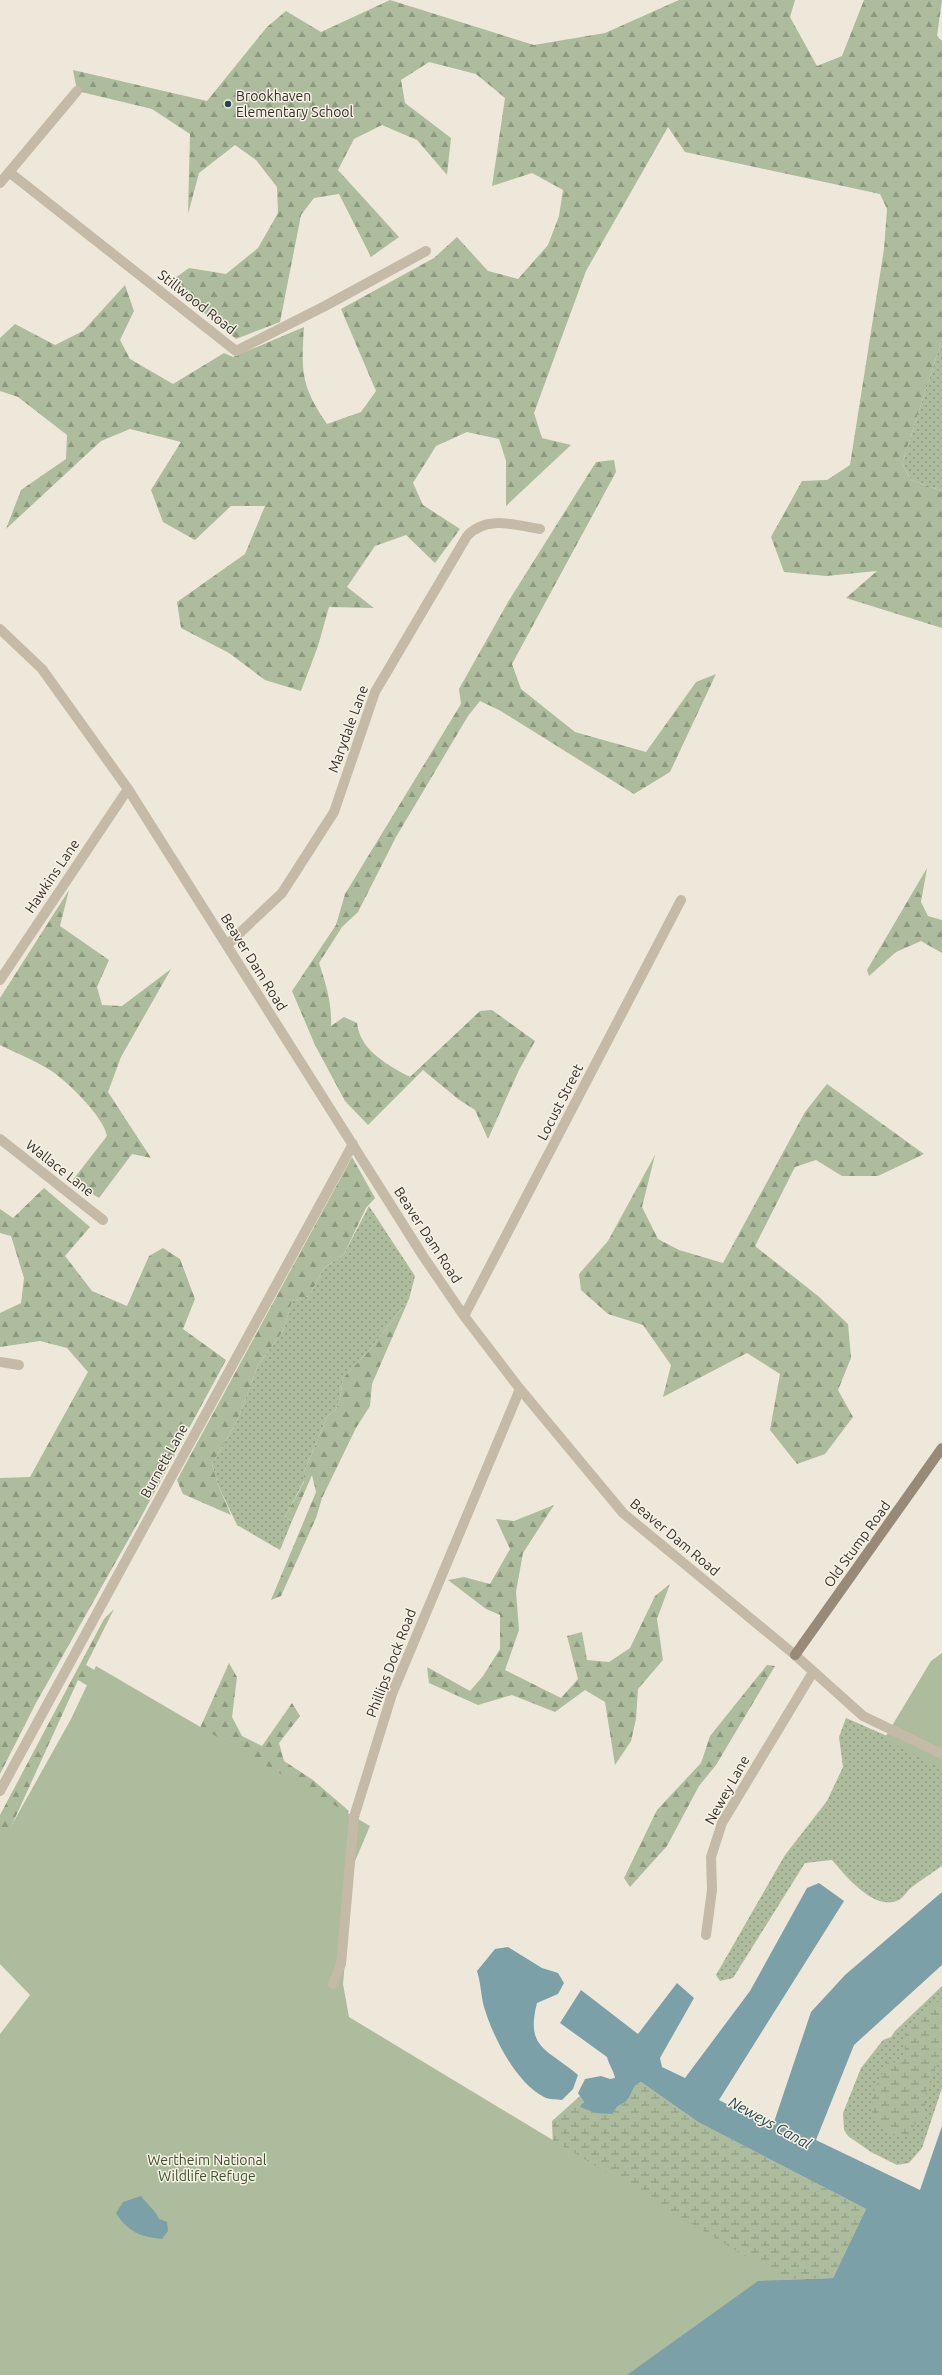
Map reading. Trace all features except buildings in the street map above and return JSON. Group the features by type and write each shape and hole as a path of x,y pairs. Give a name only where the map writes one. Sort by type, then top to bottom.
{"street":[{"path":"0,183 77,91"},
{"name":"Stillwood Road","path":"9,172 236,351 325,306 426,251"},
{"name":"Marydale Lane","path":"227,946 282,893 334,812 375,692 467,536 483,524 494,522 540,529"},
{"name":"Beaver Dam Road","path":"0,629 42,669 128,789 423,1256 464,1316 520,1389 623,1514 794,1655 863,1716 942,1754"},
{"name":"Hawkins Lane","path":"0,980 128,789"},
{"name":"Locust Street","path":"464,1316 681,900"},
{"name":"Wallace Lane","path":"0,1139 103,1220"},
{"name":"Burnett Lane","path":"0,1791 353,1144"},
{"path":"0,1362 19,1365"},
{"name":"Phillips Dock Road","path":"333,1984 341,1964 354,1817 392,1694 520,1389"},
{"name":"Old Stump Road","path":"794,1655 942,1448"},
{"name":"Newey Lane","path":"706,1935 712,1890 711,1857 722,1823 813,1672"}],"green space":[{"path":"390,0 534,45 605,33 679,0 795,0 790,17 817,66 842,56 864,0 942,0 937,36 942,41 942,339 902,464 911,480 942,491 942,628 846,598 877,571 826,576 784,572 771,537 802,481 827,480 850,465 884,249 887,209 880,194 685,152 668,127 586,271 534,413 542,438 571,445 506,506 506,461 499,439 467,432 436,446 413,483 423,505 460,529 435,563 406,535 375,546 347,587 374,608 329,607 318,646 301,691 265,680 229,653 181,628 177,602 245,554 265,506 231,506 195,540 163,522 151,490 181,442 130,429 101,441 6,529 21,490 66,459 67,435 18,397 0,391 0,338 15,324 55,345 83,331 125,285 134,311 120,340 130,359 173,384 224,353 233,357 304,327 303,367 305,378 312,399 327,424 361,412 376,391 341,309 434,258 457,237 488,271 518,279 548,245 559,216 563,190 532,173 492,186 505,98 476,74 429,62 401,80 405,103 451,138 447,175 417,140 382,125 354,139 338,170 399,237 371,257 339,194 314,198 301,215 280,322 236,339 168,283 189,268 226,274 258,248 278,213 277,187 256,160 235,145 199,173 188,214 190,134 152,109 77,91 73,70 207,101 267,27 286,11 321,32"},
{"path":"942,339 942,491 911,480 902,464"},
{"path":"614,460 616,472 512,664 521,689 575,732 646,752 696,682 716,674 670,772 634,794 499,710 480,701 468,716 396,837 358,912 342,927 319,963 329,1001 331,1026 344,1017 357,1023 363,1042 369,1049 384,1062 410,1077 480,1011 492,1010 535,1041 519,1070 488,1139 475,1110 458,1099 423,1070 368,1125 345,1101 315,1045 292,991 336,925 345,894 461,704 459,689 508,602 596,462"},
{"path":"927,868 921,902 928,916 942,920 942,953 921,941 896,952 869,976 867,970"},
{"path":"69,890 60,926 109,960 97,987 102,1005 122,1006 171,969 121,1057 108,1092 151,1158 132,1154 99,1198 72,1181 107,1136 99,1119 84,1100 57,1075 38,1063 0,1045 0,998"},
{"path":"827,1084 924,1154 878,1176 842,1176 816,1160 795,1167 755,1246 818,1296 848,1324 851,1358 838,1390 853,1417 825,1454 797,1464 770,1430 780,1374 747,1353 663,1397 671,1365 643,1325 608,1314 581,1290 579,1274 608,1241 655,1155 642,1207 658,1239 679,1250 723,1263 805,1112"},
{"path":"352,1157 375,1198 366,1208 344,1254 324,1268 309,1296 292,1301 283,1331 258,1365 237,1421 212,1464 218,1485 231,1515 183,1494 177,1480"},
{"path":"44,1188 90,1227 65,1256 92,1291 127,1306 149,1256 163,1248 180,1259 195,1299 183,1329 226,1360 140,1519 36,1703 0,1774 0,1478 30,1477 88,1372 67,1348 40,1341 0,1347 0,1313 21,1303 24,1278 11,1236 0,1233 0,1209 13,1218"},
{"path":"369,1206 415,1276 409,1299 368,1352 343,1378 340,1398 336,1409 327,1417 304,1472 304,1481 285,1517 292,1521 280,1550 237,1525 218,1485 212,1464 237,1421 258,1365 283,1331 292,1301 309,1296 324,1268 344,1254"},
{"path":"409,1299 372,1384 370,1406 356,1428 322,1498 316,1518 281,1596 271,1600 316,1492 312,1475 292,1521 285,1517 304,1482 304,1472 327,1417 336,1409 340,1398 343,1378 368,1352"},
{"path":"554,1505 523,1553 516,1592 519,1630 505,1670 561,1698 578,1679 567,1636 582,1632 587,1660 609,1662 630,1648 655,1596 670,1584 657,1619 663,1660 638,1689 636,1719 631,1741 615,1765 605,1702 585,1690 555,1712 512,1695 478,1705 429,1683 427,1667 470,1691 483,1676 500,1649 500,1615 486,1609 448,1580 464,1577 490,1584 510,1549 496,1519 514,1521"},
{"path":"114,1609 86,1665 187,1724 168,1734 78,1680 0,1851 0,1815 104,1619"},
{"path":"942,1653 942,1769 884,1739 931,1661"},
{"path":"229,1663 237,1677 232,1717 242,1736 262,1746 292,1703 300,1716 279,1743 284,1761 313,1780 349,1811 344,1820 183,1766"},
{"path":"767,1665 775,1666 716,1765 699,1786 667,1846 630,1887 624,1878 657,1810 701,1763 710,1736"},
{"name":"Wertheim National Wildlife Refuge","path":"96,1666 370,1826 355,1861 351,1895 343,1984 349,2017 942,2375 0,2375 0,2034 30,1995 0,1964 0,1846 71,1719"},
{"path":"846,1718 942,1760 942,1866 912,1887 899,1900 890,1902 880,1901 861,1890 832,1860 805,1863 733,1978 720,1981 716,1975 785,1855 827,1801 843,1767 839,1737"},
{"path":"942,1986 942,2088 922,2148 909,2163 897,2165 871,2152 848,2136 844,2130 843,2113 861,2068 883,2040 891,2037 895,2031"},
{"path":"942,1999 942,2061 938,2061 927,2089 924,2113 915,2124 911,2135 903,2138 884,2129 875,2119 871,2106 872,2098 886,2063 897,2062 904,2052 905,2036 909,2028 923,2014"},
{"path":"641,2082 698,2122 866,2209 833,2278 758,2281 470,2375 554,2175 552,2121 580,2096 584,2102 581,2107 613,2114 618,2106 628,2099 636,2085"}],"water":[{"path":"819,1883 844,1901 719,2100 769,2126 773,2125 811,2012 845,1975 942,1892 942,1965 854,2045 816,2140 920,2190 942,2126 942,2375 627,2375 758,2281 833,2278 866,2209 698,2122 641,2082 636,2085 628,2099 616,2108 613,2114 596,2113 580,2107 584,2102 578,2093 585,2079 601,2076 610,2079 615,2078 607,2057 560,2023 581,1990 638,2034 677,1983 694,1998 660,2058 662,2067 685,2078 750,1991 807,1888"},
{"path":"508,1947 542,1968 558,1973 564,1983 558,1994 537,2003 534,2018 534,2030 537,2039 542,2046 578,2075 573,2089 562,2100 544,2097 524,2081 507,2058 488,2019 483,2003 477,1971 495,1949"},
{"path":"141,2196 154,2210 159,2219 167,2222 168,2231 162,2239 141,2235 130,2229 116,2213 123,2202"}],"place":[{"name":"Brookhaven Elementary School","path":"228,104"}],"water label":[{"name":"Neweys Canal","path":"770,2123"}]}
